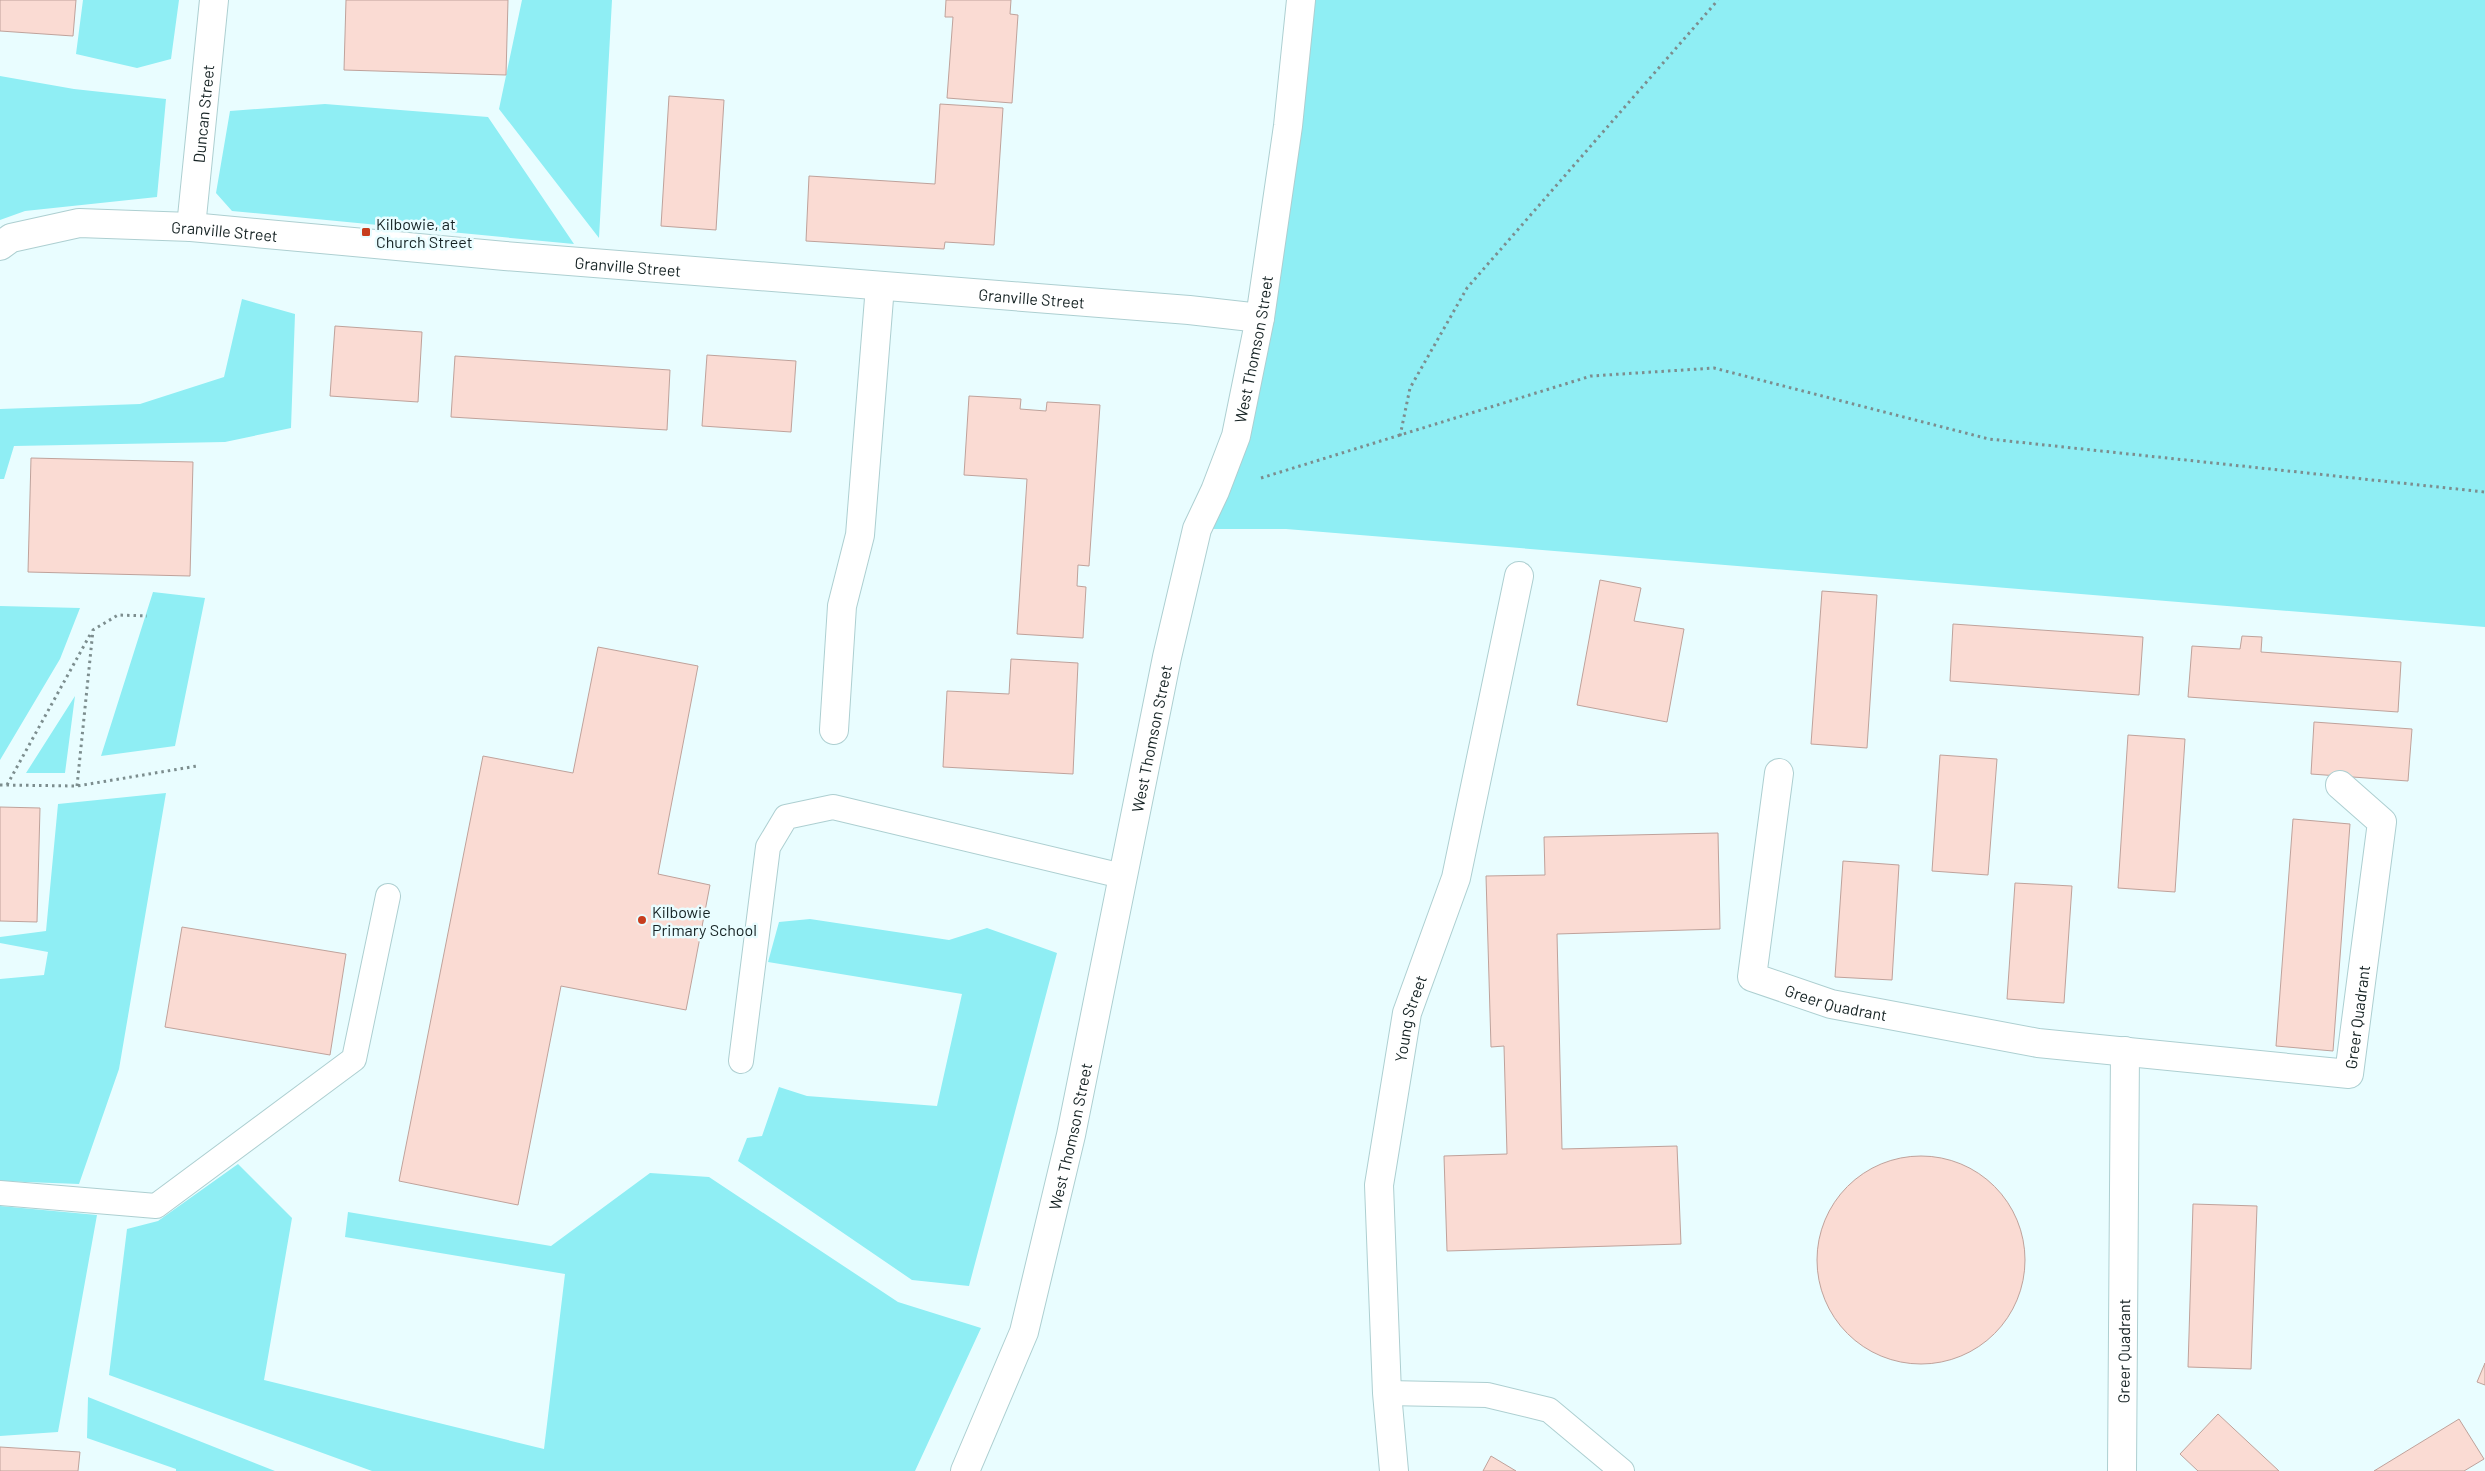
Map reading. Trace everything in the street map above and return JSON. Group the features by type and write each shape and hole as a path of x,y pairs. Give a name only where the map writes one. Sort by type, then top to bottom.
{"street":[{"name":"Duncan Street","path":"191,227 214,0"},
{"name":"West Thomson Street","path":"965,1471 1024,1332 1071,1135 1167,657 1197,530 1215,492 1236,436 1260,318 1288,126 1301,0"},
{"name":"Granville Street","path":"0,246 12,238 78,222 191,227 505,256 1189,310 1260,318"},
{"path":"834,730 842,606 860,535 880,286"},
{"name":"Young Street","path":"1394,1471 1387,1393 1379,1185 1407,1012 1456,878 1519,576"},
{"name":"Greer Quadrant","path":"1779,773 1752,977 1831,1004 2038,1043 2349,1074 2382,822 2340,785"},
{"name":"Greer Quadrant","path":"2122,1471 2126,1051"}],"lane":[{"path":"741,1061 768,847 786,817 834,807 1122,876"},
{"path":"0,1193 156,1206 354,1059 388,896"},
{"path":"1387,1393 1487,1395 1549,1410 1622,1471"}],"path":[{"path":"1400,436 1410,388 1467,288 1718,0"},
{"path":"1215,492 1591,376 1714,368 1989,439 2485,492"},
{"path":"7,785 93,630 118,615 147,616"},
{"path":"77,786 93,630"},
{"path":"0,785 77,786 197,766"}],"shaded area":[{"path":"83,0 179,0 171,59 137,68 76,54"},
{"path":"522,0 612,0 599,238 499,109"},
{"path":"1301,0 2485,0 2485,627 1286,529 1197,529 1236,436"},
{"path":"0,76 74,89 166,99 157,197 25,211 0,220"},
{"path":"325,104 488,117 574,244 232,211 216,193 230,111"},
{"path":"242,299 295,314 291,428 225,442 14,446 4,479 0,479 0,409 140,404 224,377"},
{"path":"153,592 205,598 175,746 101,756"},
{"path":"0,606 80,608 60,659 0,760"},
{"path":"75,696 65,773 26,773"},
{"path":"166,793 119,1069 79,1184 0,1181 0,979 44,975 48,952 0,943 0,937 46,931 58,804"},
{"path":"810,919 949,940 987,928 1057,953 969,1286 912,1280 738,1161 747,1138 762,1136 779,1087 807,1096 937,1106 962,994 768,962 779,922"},
{"path":"238,1164 292,1218 264,1380 544,1449 565,1274 345,1237 348,1212 551,1246 650,1173 709,1177 898,1302 981,1328 915,1471 372,1471 109,1375 127,1229 158,1221"},
{"path":"0,1206 97,1215 58,1432 0,1436"},
{"path":"88,1397 275,1471 176,1471 176,1469 87,1438"}],"building":[{"path":"0,0 76,0 73,36 0,31"},
{"path":"346,0 508,0 506,75 344,70"},
{"path":"946,0 1011,0 1010,14 1018,15 1012,103 947,98 953,17 945,17"},
{"path":"669,96 724,100 716,230 661,226"},
{"path":"940,104 1003,108 994,245 945,242 944,249 806,241 809,176 935,184"},
{"path":"335,326 422,332 418,402 330,396"},
{"path":"707,355 796,361 791,432 702,426"},
{"path":"455,356 670,370 667,430 451,417"},
{"path":"969,396 1021,399 1020,409 1046,411 1047,402 1100,405 1089,566 1078,565 1077,586 1086,587 1083,638 1017,634 1027,479 964,475"},
{"path":"31,458 193,462 190,576 28,572"},
{"path":"1600,580 1641,588 1634,621 1684,629 1667,722 1577,705"},
{"path":"1822,591 1877,595 1867,748 1811,744"},
{"path":"1953,624 2143,637 2139,695 1950,681"},
{"path":"2242,636 2262,637 2261,652 2401,662 2398,712 2188,697 2192,646 2240,649"},
{"path":"598,647 698,666 658,874 710,885 686,1010 561,986 518,1205 399,1181 483,756 573,773"},
{"path":"1011,659 1078,663 1073,774 943,767 947,691 1009,694"},
{"path":"2314,722 2412,729 2408,781 2311,774"},
{"path":"2128,735 2185,739 2175,892 2118,888"},
{"path":"1940,755 1997,759 1988,875 1932,871"},
{"path":"0,807 40,808 37,922 0,921"},
{"path":"2293,819 2350,824 2333,1051 2276,1046"},
{"path":"1718,833 1720,929 1557,934 1562,1149 1677,1146 1681,1244 1447,1251 1444,1156 1507,1154 1504,1046 1491,1047 1486,876 1545,875 1544,837"},
{"path":"1843,861 1899,865 1892,980 1835,977"},
{"path":"2015,883 2072,886 2064,1003 2007,999"},
{"path":"182,927 346,954 330,1055 165,1027"},
{"path":"1921,1156 1941,1158 1961,1164 1987,1180 2001,1194 2017,1220 2023,1240 2025,1260 2023,1280 2017,1300 2001,1326 1987,1340 1961,1356 1941,1362 1921,1364 1901,1362 1881,1356 1855,1340 1841,1326 1825,1300 1819,1280 1817,1260 1819,1240 1825,1220 1841,1194 1855,1180 1881,1164 1901,1158"},
{"path":"2193,1204 2257,1206 2251,1369 2188,1367"},
{"path":"2485,1363 2485,1385 2477,1382"},
{"path":"2218,1414 2279,1471 2198,1471 2180,1454"},
{"path":"2459,1419 2484,1459 2464,1471 2374,1471"},
{"path":"0,1447 80,1452 78,1471 0,1471"},
{"path":"1491,1456 1516,1471 1483,1471"}],"place":[{"name":"Kilbowie, at Church Street","path":"366,232"},
{"name":"Kilbowie Primary School","path":"642,920"}]}
